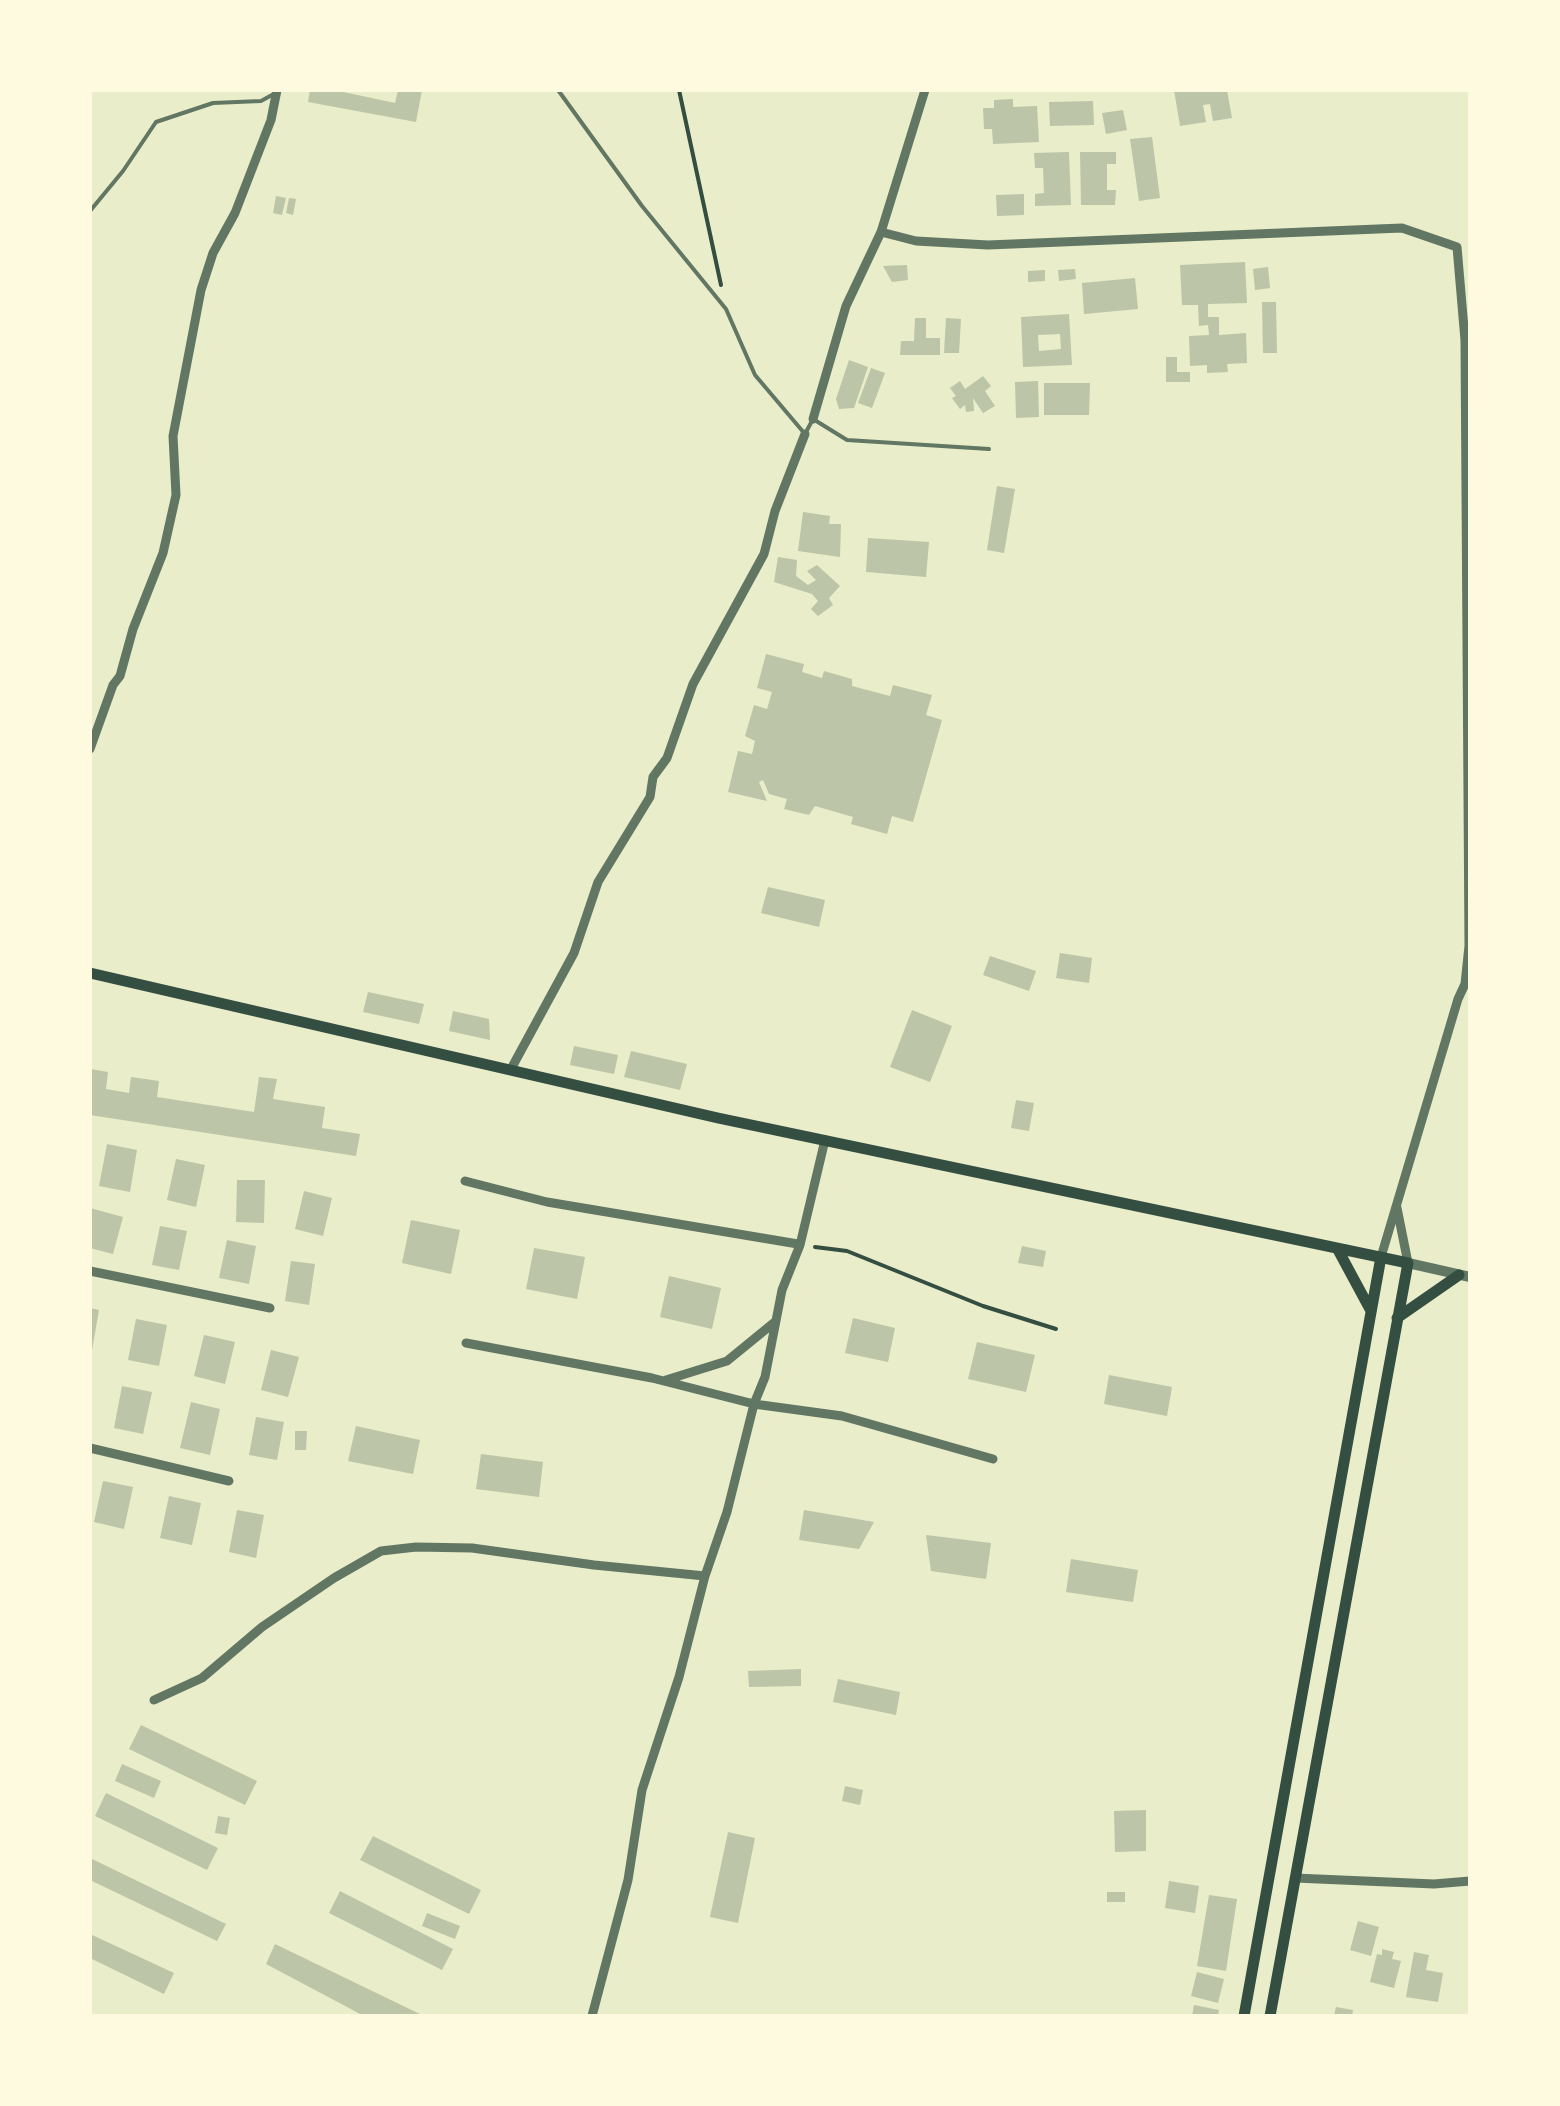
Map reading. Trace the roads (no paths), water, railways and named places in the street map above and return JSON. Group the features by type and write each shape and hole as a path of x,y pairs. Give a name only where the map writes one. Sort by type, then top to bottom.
{"main road":[{"path":"90,973 825,1140 1408,1263 1270,2016"},
{"path":"1337,1248 1371,1312"},
{"path":"1244,2016 1380,1257"},
{"path":"1398,1318 1464,1276"},
{"path":"1296,1737 1319,1740"}],"street":[{"path":"813,419 846,306 881,232 925,90"},
{"path":"90,750 163,553 176,495 173,436 201,290 271,120 276,91"},
{"path":"881,232 916,241 988,244 1402,228 1457,247 1470,242"},
{"path":"1380,1257 1458,1000 1468,984 1467,340 1457,247"},
{"path":"510,1069 574,953 598,882 650,796 654,776 667,758 693,684 764,554 775,510 805,434"},
{"path":"592,2016 628,1880 642,1790 679,1677 754,1404 765,1377 776,1321 825,1140"},
{"path":"465,1182 547,1202 799,1245"},
{"path":"1397,1205 1408,1263 1464,1276"},
{"path":"90,1271 270,1308"},
{"path":"664,1380 728,1361 776,1321"},
{"path":"466,1343 664,1380 754,1404 842,1416 993,1459"},
{"path":"90,1448 229,1480"},
{"path":"154,1700 202,1678 262,1628 381,1551 472,1548 594,1566 705,1576"},
{"path":"1295,1878 1434,1884 1470,1881"}],"lane":[{"path":"558,90 642,206 726,309 755,374 805,434 813,419 847,440 989,449"},
{"path":"90,212 156,122 213,103 261,101 276,91"}]}
